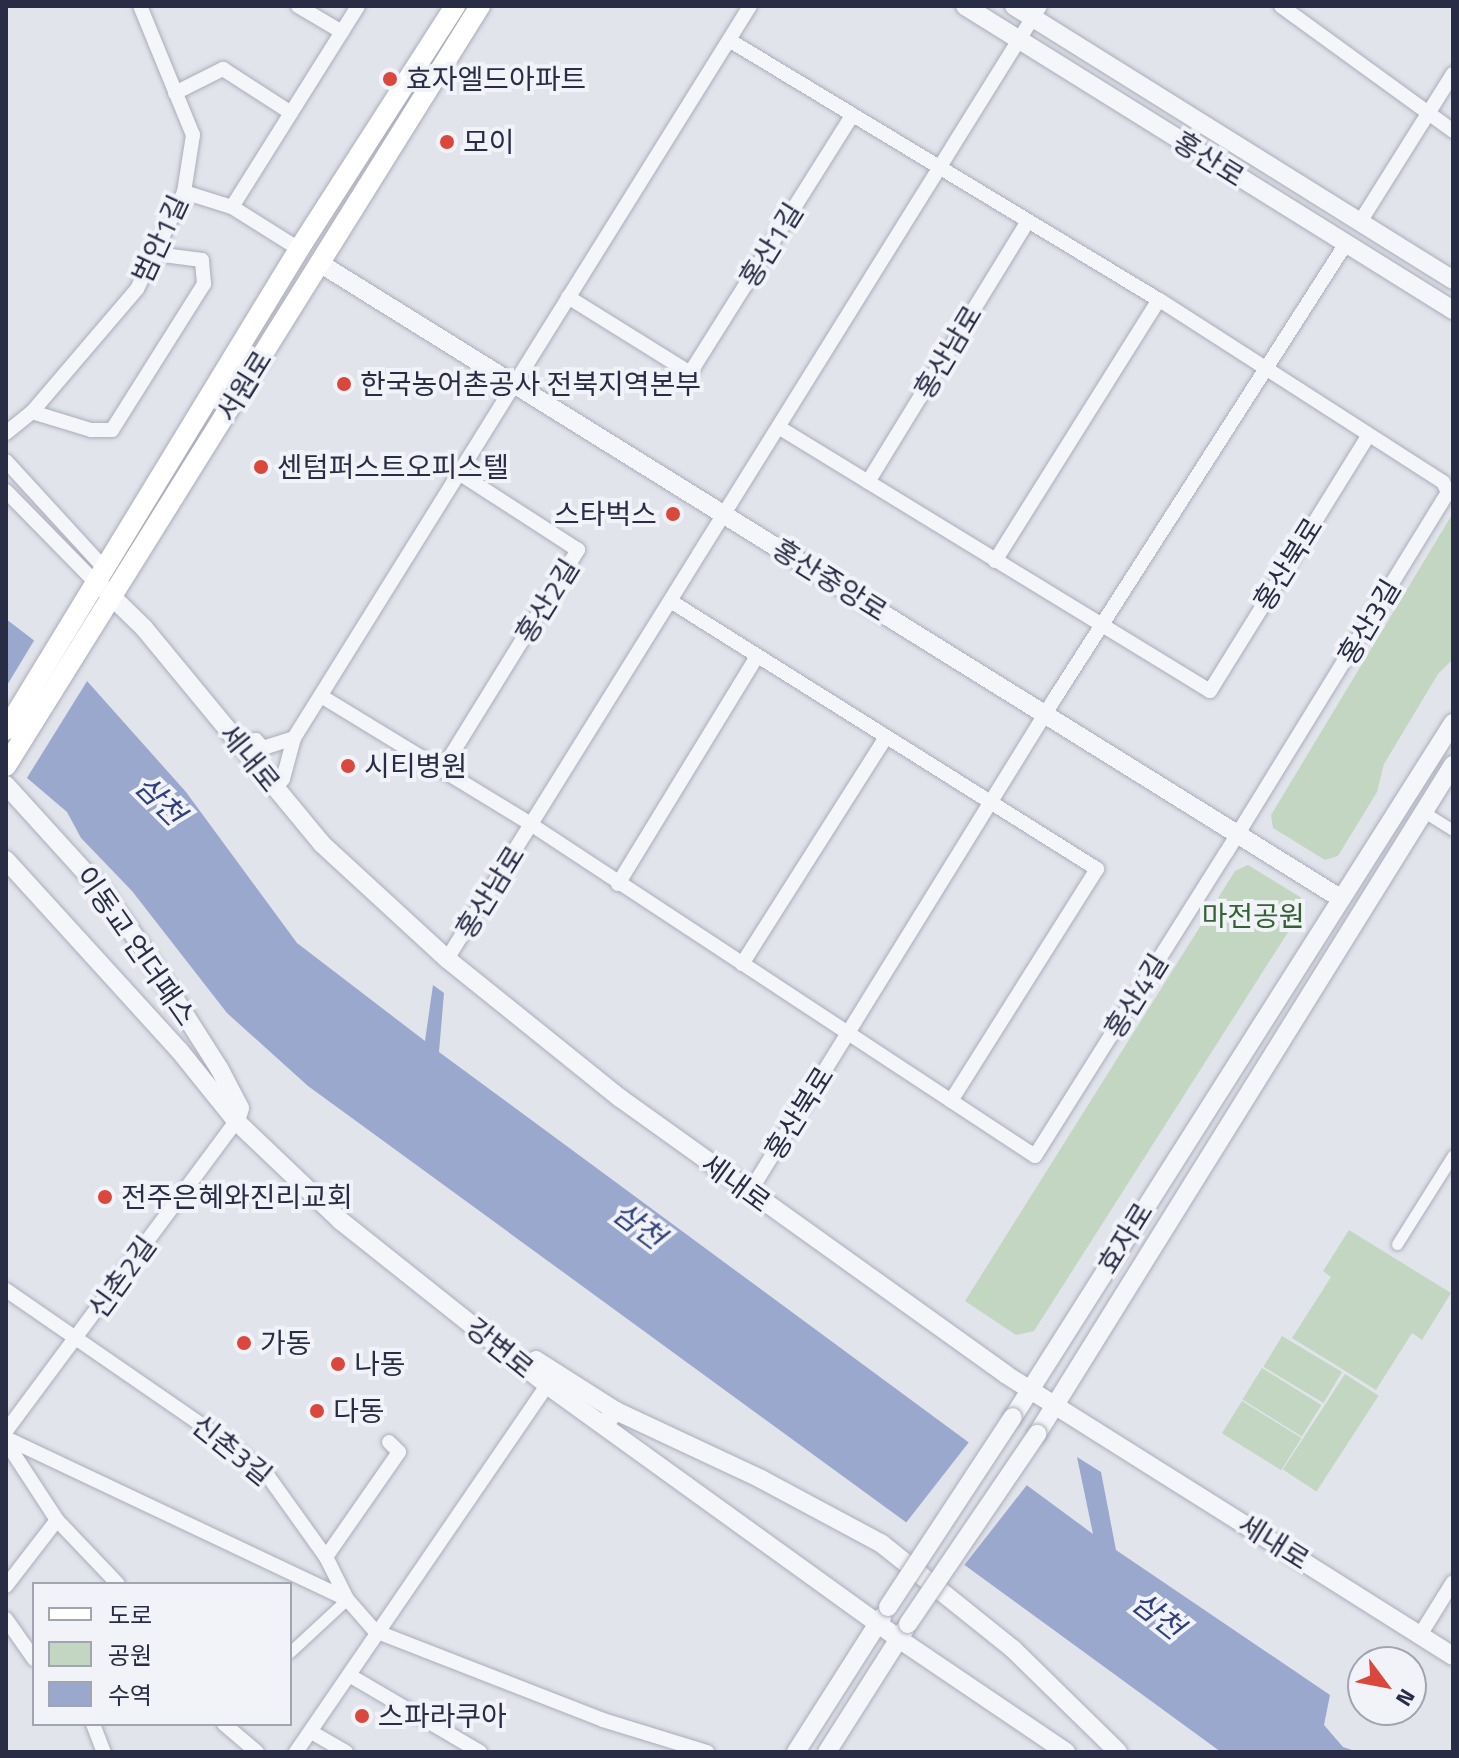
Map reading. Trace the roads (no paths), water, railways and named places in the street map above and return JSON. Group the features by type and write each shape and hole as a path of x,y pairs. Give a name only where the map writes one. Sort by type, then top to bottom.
{"main road":[{"name":"서원로","path":"6,766 98,593 299,249 455,6"},
{"name":"서원로","path":"98,593 115,595 480,6"},
{"name":"서원로","path":"6,730 98,593"}],"street":[{"name":"범안1길","path":"6,433 32,412 137,289 184,192 193,135 140,6"},
{"path":"298,6 342,32"},
{"path":"232,207 358,6"},
{"path":"274,789 283,779 294,738 462,475 568,297 750,6"},
{"name":"홍산로","path":"965,6 1453,310"},
{"name":"홍산로","path":"1014,6 1036,12 1453,280"},
{"path":"1281,6 1317,29 1427,115 1453,131"},
{"name":"홍산남로","path":"447,959 726,516 1036,12"},
{"path":"729,40 1159,300 1369,435"},
{"path":"175,93 223,69 291,113"},
{"path":"1360,222 1453,74"},
{"name":"홍산1길","path":"568,297 690,373 852,116"},
{"path":"184,192 232,207 299,249"},
{"name":"홍산남로","path":"868,482 1028,221"},
{"name":"홍산북로","path":"749,1193 1044,716 1345,245"},
{"path":"32,412 91,430 112,430 204,284 202,260 155,254"},
{"name":"홍산중앙로","path":"321,264 1340,898"},
{"path":"995,561 1159,300"},
{"path":"780,428 868,482"},
{"name":"홍산북로","path":"868,482 1210,691 1369,435"},
{"name":"홍산3길","path":"1237,835 1448,492 1443,482 1369,435"},
{"path":"6,461 98,593"},
{"name":"홍산2길","path":"442,770 578,550 462,475"},
{"path":"6,491 98,593"},
{"name":"세내로","path":"115,595 322,844 447,959 749,1193 981,1358 1031,1386 1453,1656"},
{"path":"672,602 756,658 1097,869 951,1101"},
{"path":"618,884 756,658"},
{"path":"321,696 532,825"},
{"name":"효자로","path":"796,1752 1013,1417 1453,723"},
{"path":"742,964 886,737"},
{"path":"243,748 256,740 263,748 294,738"},
{"name":"효자로","path":"827,1752 903,1632 1037,1434 1453,765"},
{"name":"이동교 언더패스","path":"6,785 105,894 138,941 219,1068 240,1108 236,1121"},
{"path":"1424,812 1453,830"},
{"name":"홍산남로","path":"532,825 669,917"},
{"name":"홍산4길","path":"1035,1156 1237,835"},
{"name":"강변로","path":"6,860 179,1050 236,1121 341,1221 547,1385 878,1624 903,1632 1066,1752"},
{"name":"홍산북로","path":"669,917 1035,1156"},
{"name":"신촌2길","path":"6,1431 236,1121"},
{"path":"1397,1244 1453,1155"},
{"name":"신촌3길","path":"6,1290 78,1337 268,1476 326,1557 347,1599 375,1631 603,1720 707,1752"},
{"path":"530,1372 536,1360 616,1411 761,1479 882,1544 1013,1649 1118,1752"},
{"path":"296,1752 313,1733 375,1631 547,1385"},
{"path":"603,1425 616,1411"},
{"path":"6,1440 57,1520 116,1582"},
{"name":"신촌3길","path":"6,1440 347,1599"},
{"path":"326,1557 399,1452 389,1442"},
{"path":"6,1586 57,1520"},
{"path":"1420,1635 1453,1582"},
{"path":"292,1650 347,1599"},
{"path":"6,1619 32,1656"},
{"path":"349,1675 479,1752"},
{"path":"94,1726 104,1752"},
{"path":"226,1726 257,1752"},
{"path":"313,1733 346,1752"}],"water":[{"name":"삼천","path":"6,619 87,681 186,792 297,943 425,1041 433,985 444,993 439,1052 1093,1534 1077,1457 1101,1472 1116,1550 1330,1695 1324,1725 1343,1747 1358,1752 1221,1752 308,1086 227,1013 132,891 81,838 67,812 6,760"}],"place":[{"name":"효자엘드아파트","path":"390,79"},
{"name":"모이","path":"447,142"},
{"name":"한국농어촌공사 전북지역본부","path":"344,384"},
{"name":"센텀퍼스트오피스텔","path":"261,467"},
{"name":"스타벅스","path":"673,514"},
{"name":"시티병원","path":"348,766"},
{"name":"전주은혜와진리교회","path":"105,1197"},
{"name":"가동","path":"244,1343"},
{"name":"나동","path":"338,1364"},
{"name":"다동","path":"317,1411"},
{"name":"스파라쿠아","path":"362,1716"}],"park label":[{"name":"마전공원","path":"1253,916"}]}
